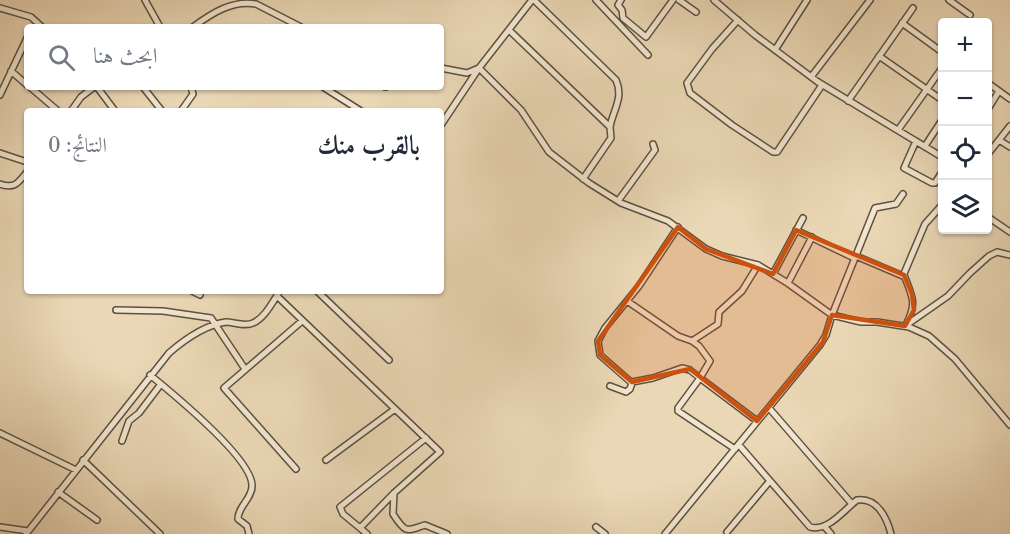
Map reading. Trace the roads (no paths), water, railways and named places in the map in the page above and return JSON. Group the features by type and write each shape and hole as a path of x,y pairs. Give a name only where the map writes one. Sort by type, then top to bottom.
{"street":[{"path":"146,0 158,24"},
{"path":"444,120 479,68 533,0 616,80 620,92 610,127 611,138 583,178"},
{"path":"596,0 648,55"},
{"path":"621,0 618,5 622,10 623,18 646,37 673,0"},
{"path":"679,0 696,12"},
{"path":"714,0 822,85 938,154"},
{"path":"775,50 807,0"},
{"path":"811,77 870,0"},
{"path":"949,0 970,15"},
{"path":"198,24 235,1 256,4 295,24"},
{"path":"0,8 36,20 39,24"},
{"path":"848,101 913,8"},
{"path":"34,24 36,20"},
{"path":"738,20 712,49 687,83 690,93 723,119 773,152 777,152 822,85"},
{"path":"902,23 938,49"},
{"path":"509,30 610,127"},
{"path":"0,95 24,44"},
{"path":"879,56 938,97"},
{"path":"444,69 467,73 479,68"},
{"path":"479,68 521,110 549,152 583,178 618,201 668,221 706,249 722,256 758,265 788,283 832,315 861,322 905,326 928,336 951,355 1010,425"},
{"path":"11,71 24,82"},
{"path":"898,130 939,72"},
{"path":"992,87 1010,99"},
{"path":"33,90 54,108"},
{"path":"73,108 84,94 91,90"},
{"path":"98,90 113,108"},
{"path":"145,90 160,108"},
{"path":"184,108 193,94 192,90"},
{"path":"328,90 356,108"},
{"path":"992,101 999,92"},
{"path":"925,146 938,126"},
{"path":"992,148 1010,126"},
{"path":"999,140 1010,147"},
{"path":"916,141 904,168 932,183 935,183 938,178"},
{"path":"618,201 655,150 653,144"},
{"path":"0,153 24,161"},
{"path":"0,184 14,186 24,175"},
{"path":"665,534 823,342 875,208 896,204 903,194"},
{"path":"905,326 914,310 912,294 904,276 925,224 938,209"},
{"path":"773,274 803,218"},
{"path":"992,221 1010,232"},
{"path":"632,382 600,355 597,346 605,328 627,301 678,227"},
{"path":"796,230 852,257 856,256 904,276"},
{"path":"788,283 812,237"},
{"path":"905,326 948,296 989,256 997,252 1010,255"},
{"path":"692,341 718,324 719,312 742,291 758,265"},
{"path":"0,527 27,532 173,349 214,324 255,322 269,308 278,294 302,321 440,452 394,493 360,528"},
{"path":"320,294 389,360"},
{"path":"627,301 678,336 699,346 710,361 678,411 737,447 810,527 824,526 860,499 871,501 884,515 891,534"},
{"path":"116,310 200,315 211,318 245,369"},
{"path":"296,469 224,388 302,321"},
{"path":"632,382 682,368 690,369 757,421"},
{"path":"150,375 206,423 250,476 251,491 238,512 238,519 247,526 249,534"},
{"path":"610,386 626,392 630,389 632,382"},
{"path":"122,441 129,421 139,413 161,384"},
{"path":"769,408 852,504"},
{"path":"326,460 395,409"},
{"path":"0,433 76,470"},
{"path":"367,534 343,514 340,507 426,438"},
{"path":"83,460 160,534"},
{"path":"727,532 769,482"},
{"path":"58,492 97,520"},
{"path":"394,493 393,514 407,530 412,531 425,525 447,534"},
{"path":"824,526 831,534"},
{"path":"596,527 605,534"}]}
